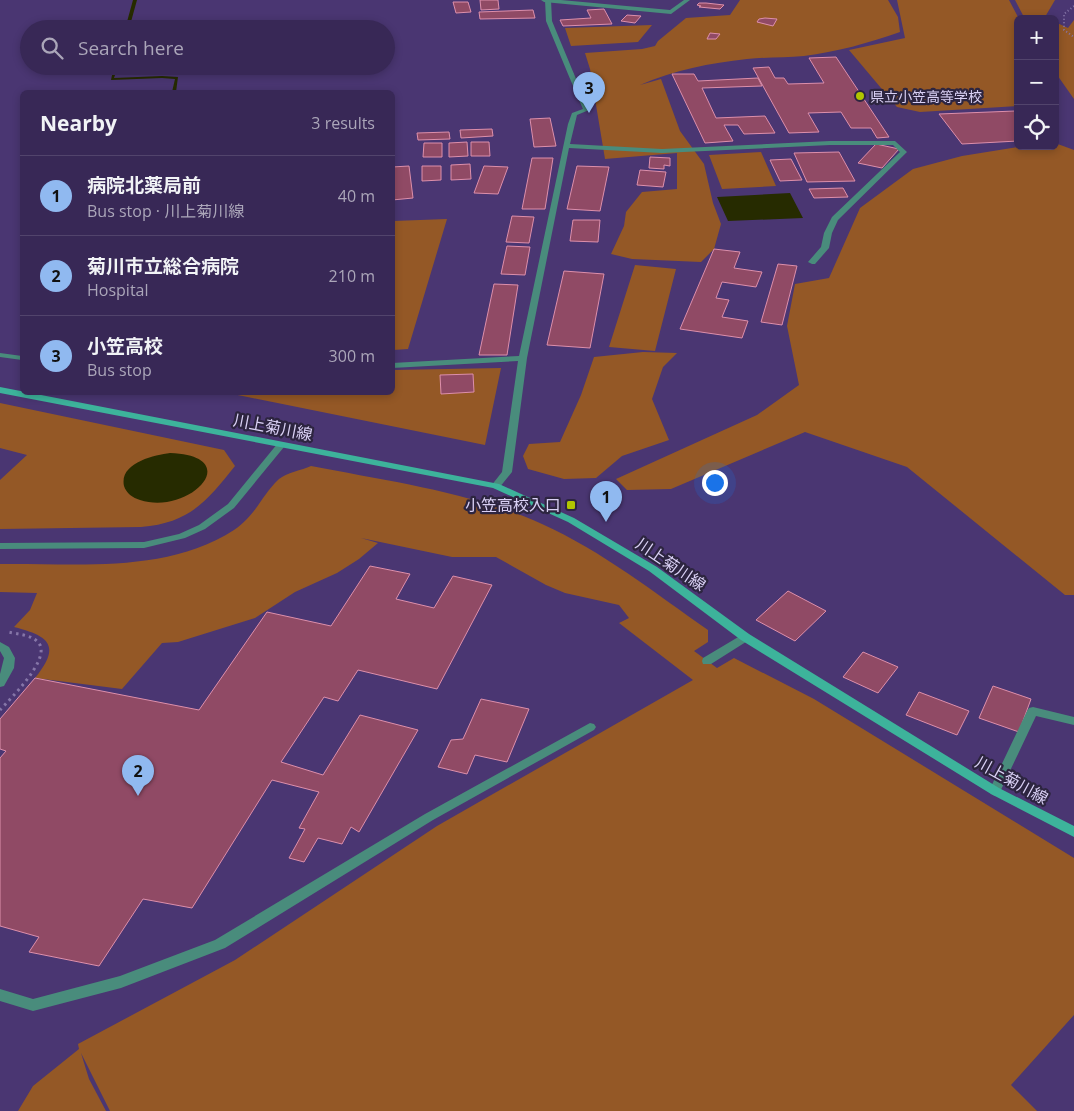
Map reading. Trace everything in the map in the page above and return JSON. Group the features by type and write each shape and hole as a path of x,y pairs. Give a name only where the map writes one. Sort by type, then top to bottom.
{"main road":[{"name":"川上菊川線","path":"0,390 20,394"},
{"name":"川上菊川線","path":"25,395 496,486 579,524 653,569 745,637 996,791 1074,832"}],"street":[{"path":"496,486 507,472 523,358 574,114 586,110 549,21 547,0 671,12 688,0"},
{"path":"567,146 662,151 830,143 896,143 904,152 835,219 828,232 825,248 812,262"},
{"path":"0,355 20,358"},
{"path":"395,366 523,358"},
{"path":"0,546 144,545 182,536 202,527 232,506 280,445"},
{"path":"707,660 745,637"},
{"path":"0,646 9,655 10,664 0,683"},
{"path":"996,791 1033,711 1074,721"},
{"path":"0,995 33,1005 121,982 220,944 429,817 590,727"}],"path":[{"path":"1074,6 1064,14 1064,30 1074,37"}],"shaded area":[{"path":"740,0 888,0 898,17 900,32 852,47 828,52 797,57 747,59 706,65 679,71 640,85 661,79 680,131 704,164 713,203 721,224 714,249 701,262 632,259 611,254 624,226 626,212 642,192 677,189 677,153 605,159 590,69 585,53 642,49 655,46 658,41 686,18 730,15"},
{"path":"897,0 1009,0 1017,15 1014,15 1014,106 920,112 897,107 849,50 905,38"},
{"path":"1015,0 1055,0 1046,15 1023,15"},
{"path":"1074,20 1074,99 1059,78 1059,24 1068,28"},
{"path":"652,25 638,42 571,46 565,28"},
{"path":"1059,144 1074,150 1074,595 1065,595 907,467 805,432 671,489 627,490 616,479 757,415 799,385 787,326 795,284 829,278 860,208 913,169 962,156 1014,148 1014,150 1059,150"},
{"path":"761,152 776,186 722,189 709,155"},
{"path":"790,193 803,218 728,221 717,197"},
{"path":"447,219 408,349 395,350 395,221"},
{"path":"635,265 676,269 655,351 609,347"},
{"path":"643,352 677,353 663,367 652,399 669,440 622,456 596,478 564,479 528,469 523,456 529,444 560,442 581,395 594,357"},
{"path":"501,368 485,445 238,395 395,395 395,370"},
{"path":"0,403 224,450 235,466 206,500 196,508 172,521 158,525 141,527 0,529 0,480 27,455 0,448"},
{"path":"170,453 193,457 205,464 207,473 202,484 191,493 176,500 159,503 132,497 124,486 124,478 127,471 147,458"},
{"path":"311,466 458,496 515,513 564,535 628,573 708,630 708,642 694,651 717,668 734,658 814,699 1074,858 1074,1015 1011,1085 1037,1111 110,1111 81,1053 89,1079 106,1111 18,1111 33,1086 79,1049 78,1044 235,960 437,826 693,680 619,623 629,618 619,605 565,593 546,585 496,557 452,557 361,538 378,543 359,559 337,573 295,592 255,618 178,642 162,643 122,689 35,678 48,658 48,644 36,634 14,627 30,610 37,593 0,592 0,564 120,563 150,560 179,554 207,544 234,530 248,518 279,479"}],"building":[{"path":"480,0 498,0 499,9 481,10"},
{"path":"453,2 468,2 471,12 456,13"},
{"path":"699,3 724,5 720,9 699,7 701,6 697,5"},
{"path":"604,9 612,24 563,26 560,20 591,18 587,10"},
{"path":"533,10 535,18 480,19 479,12"},
{"path":"627,15 641,16 635,23 621,21"},
{"path":"759,19 777,19 773,26 757,22"},
{"path":"710,33 720,34 716,39 707,39"},
{"path":"836,57 889,137 877,138 871,128 851,128 841,112 808,113 819,132 789,133 753,68 769,67 775,78 784,78 788,84 824,83 809,58"},
{"path":"672,74 694,74 698,81 758,78 762,86 702,88 716,118 765,116 775,133 744,134 738,125 724,125 733,141 705,143"},
{"path":"1014,111 1014,141 962,144 939,114"},
{"path":"550,118 556,146 534,147 530,119"},
{"path":"492,129 493,136 461,138 460,130"},
{"path":"449,132 450,139 418,140 417,133"},
{"path":"467,142 468,156 449,157 449,143"},
{"path":"471,142 489,142 490,156 471,156"},
{"path":"424,143 442,143 442,157 423,157"},
{"path":"876,144 899,149 882,168 858,163"},
{"path":"839,152 855,181 807,182 794,153"},
{"path":"650,157 670,158 670,166 664,165 664,169 649,168"},
{"path":"532,158 553,158 545,209 522,209"},
{"path":"791,159 802,180 780,181 770,160"},
{"path":"470,164 471,179 451,180 451,165"},
{"path":"409,166 413,198 395,200 395,167"},
{"path":"422,166 441,166 441,180 422,181"},
{"path":"484,166 508,167 498,194 474,193"},
{"path":"577,166 609,167 600,211 567,209"},
{"path":"640,170 666,172 663,187 637,185"},
{"path":"843,188 848,197 814,198 809,189"},
{"path":"512,216 534,217 529,243 506,242"},
{"path":"573,220 600,220 598,242 570,241"},
{"path":"507,246 530,247 525,275 501,274"},
{"path":"714,249 740,252 734,268 762,272 756,287 722,282 716,298 729,300 722,317 748,321 742,338 680,329"},
{"path":"778,264 797,266 782,325 761,322"},
{"path":"564,271 604,274 590,348 547,345"},
{"path":"494,284 518,285 507,355 479,355"},
{"path":"473,374 474,392 441,394 440,375"},
{"path":"370,566 410,574 396,599 434,608 453,576 492,585 437,689 358,670 338,701 324,697 281,762 323,775 360,715 418,730 359,832 351,827 342,844 318,838 304,862 289,858 305,829 299,828 319,792 272,780 192,908 143,899 99,966 29,952 39,937 0,926 0,758 6,751 0,749 0,719 35,678 199,710 267,612 331,626"},
{"path":"788,591 826,611 795,641 756,620"},
{"path":"863,652 898,667 878,693 843,677"},
{"path":"993,686 1031,699 1019,732 979,718"},
{"path":"919,692 969,711 957,735 906,715"},
{"path":"481,699 529,709 507,762 475,755 467,774 438,767 451,740 463,739"}],"waterway":[{"path":"129,20 135,0"},
{"path":"113,75 112,79 177,78 174,90"}],"place":[{"name":"県立小笠高等学校","path":"860,96"},
{"name":"小笠高校","path":"589,113"},
{"name":"小笠高校入口","path":"571,505"},
{"name":"病院北薬局前","path":"606,522"},
{"name":"菊川市立総合病院","path":"138,796"}]}
